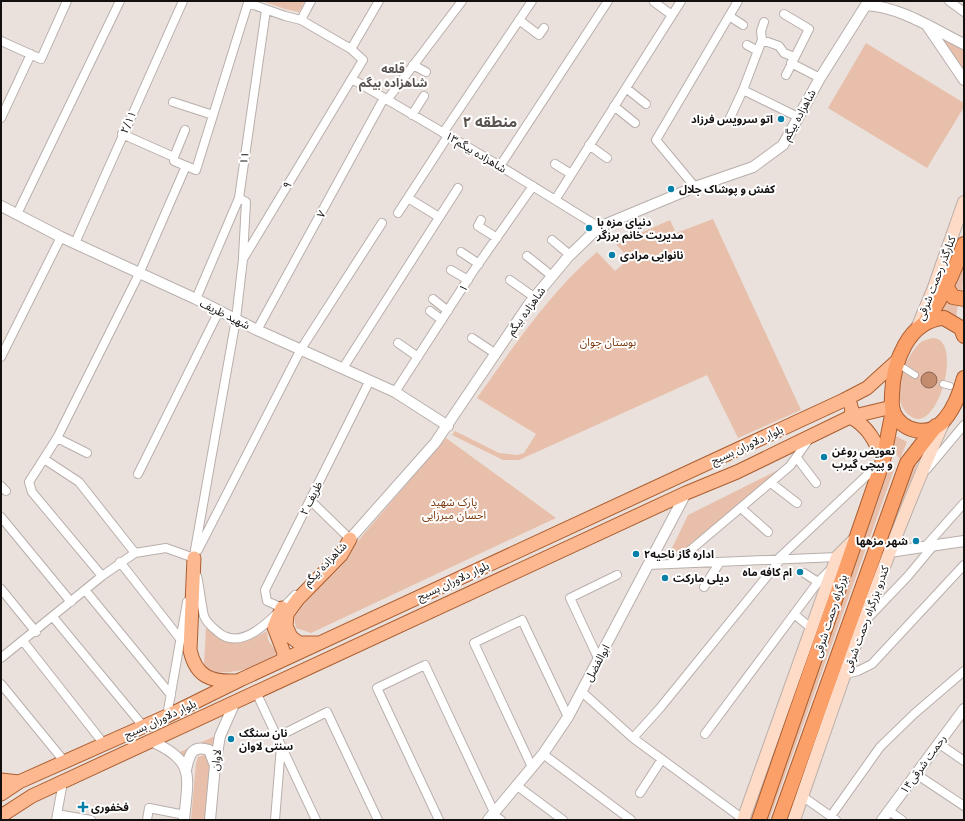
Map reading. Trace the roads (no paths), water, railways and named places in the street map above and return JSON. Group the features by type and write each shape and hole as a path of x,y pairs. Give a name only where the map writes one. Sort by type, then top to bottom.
{"highway":[{"path":"919,328 937,305 947,288 953,276 964,244"},
{"path":"947,288 953,297 964,299"},
{"path":"919,328 931,320 944,318 961,328 964,336"},
{"name":"بزرگراه رحمت شرقی","path":"759,820 883,461 892,409 893,383 901,363 904,346 919,328"},
{"name":"بزرگراه رحمت شرقی","path":"779,820 907,463 940,423 957,399 964,378"},
{"path":"892,409 901,424 917,431 925,431 940,423"},
{"path":"883,461 895,463 905,469"}],"main road":[{"name":"کنارگذر رحمت شرقی","path":"919,328 964,202"},
{"name":"بلوار دلاوران بسیج","path":"1,794 19,782 167,716 238,681 844,400 867,388 901,363"},
{"path":"844,400 850,403 852,410 850,417 864,426 878,448 883,461"},
{"name":"بلوار دلاوران بسیج","path":"1,816 32,796 686,493 737,472 850,417 892,409"},
{"name":"کندرو بزرگراه رحمت شرقی","path":"794,820 889,552 940,423"},
{"path":"563,530 570,547"},
{"path":"743,820 835,562 858,536"},
{"path":"320,643 302,644 294,640 288,632 286,626 287,614 298,599 341,555 350,539"},
{"path":"194,558 190,650 192,660 195,667 208,678 223,682 238,681"},
{"path":"282,608 274,627 284,653 283,660"},
{"path":"1,780 19,782"},
{"path":"3,820 32,796"}],"street":[{"path":"1,41 41,59 67,1"},
{"path":"17,214 120,1"},
{"name":"۲/۱۱","path":"75,243 122,134 183,1"},
{"path":"301,20 311,1"},
{"path":"185,130 174,157 174,161 196,170 248,3 301,20 351,49 379,1"},
{"name":"۷","path":"257,330 386,99 462,1"},
{"path":"398,213 446,134 532,1"},
{"path":"500,166 608,1"},
{"path":"555,200 681,1"},
{"path":"695,187 656,140 738,1"},
{"path":"949,1 964,12"},
{"path":"654,2 672,15"},
{"name":"شاهزاده بیگم","path":"194,558 205,617 222,636 235,638 253,634 282,608 350,539 402,481 448,426 534,298 570,255 599,227 695,187 753,166 783,145 864,2 898,12 964,44"},
{"name":"۱۱","path":"196,299 239,198 266,10"},
{"path":"784,14 809,29 786,75"},
{"path":"729,16 742,25"},
{"path":"519,20 539,35 544,28"},
{"path":"729,120 743,90 762,40 761,31 764,22"},
{"name":"شاهزاده بیگم","path":"928,27 963,77"},
{"path":"762,40 779,46 784,53 820,78"},
{"path":"747,45 758,51"},
{"name":"۹","path":"167,716 236,319 243,259 363,60 351,49"},
{"path":"1,118 31,54"},
{"path":"413,65 426,72"},
{"name":"شاهزاده بیگم۱۳","path":"352,79 500,166 599,227"},
{"path":"626,88 646,104"},
{"path":"743,90 798,117"},
{"path":"412,115 424,96"},
{"path":"173,102 214,114"},
{"path":"614,106 635,122"},
{"path":"122,134 174,157"},
{"path":"589,145 607,158"},
{"path":"555,164 571,174"},
{"path":"102,576 30,487 29,482 57,438 139,274 186,166"},
{"name":"۱","path":"395,392 468,280 533,186"},
{"path":"342,368 458,188"},
{"path":"239,198 246,202 243,259"},
{"path":"408,198 440,216"},
{"name":"شهید ظریف","path":"1,206 61,237 196,299 257,330 395,392 448,426"},
{"path":"481,220 478,226 497,238"},
{"path":"1,658 36,632 102,576 135,553 166,548 194,558 301,349 382,223"},
{"path":"1,357 61,237"},
{"path":"552,240 570,255"},
{"path":"461,252 479,264"},
{"path":"527,256 552,276"},
{"path":"451,270 468,280"},
{"path":"510,280 534,298"},
{"path":"433,299 448,311"},
{"path":"138,474 220,311"},
{"path":"430,311 442,320"},
{"path":"472,338 496,354"},
{"path":"398,343 418,357"},
{"path":"901,363 915,374"},
{"name":"ظریف ۲","path":"282,608 267,601 265,590 370,380"},
{"path":"943,384 950,386"},
{"path":"919,478 964,425"},
{"path":"674,564 790,466 812,435"},
{"path":"57,438 87,453"},
{"path":"796,458 816,483"},
{"path":"44,459 79,482 135,553"},
{"path":"633,738 660,708 779,559 883,461"},
{"path":"771,483 797,502"},
{"name":"ابوالفضل","path":"491,815 544,754 568,717 686,493"},
{"path":"310,500 350,539"},
{"path":"864,622 908,576 929,546 964,503"},
{"path":"741,508 768,532"},
{"path":"1,517 71,602"},
{"path":"889,552 964,541"},
{"path":"648,565 779,559 835,562"},
{"path":"120,562 181,640"},
{"path":"704,587 720,562"},
{"path":"705,734 818,582 835,562"},
{"path":"846,674 858,671 872,664 964,565"},
{"path":"804,573 818,582"},
{"path":"599,660 570,598 616,575"},
{"path":"1,589 36,632"},
{"path":"85,590 171,695"},
{"path":"794,614 811,628"},
{"path":"53,617 143,726"},
{"path":"532,767 474,643 522,620 568,717"},
{"path":"22,641 104,744"},
{"path":"439,820 377,688 425,665 491,815 501,820"},
{"path":"802,796 833,818 880,747 914,714 964,672"},
{"path":"1,684 64,761"},
{"path":"256,692 316,820"},
{"path":"582,692 633,738 743,820"},
{"name":"لاوان","path":"210,820 215,764 220,736 234,702"},
{"name":"۱۴رحمت شرقی","path":"882,820 964,709"},
{"path":"277,736 327,712 378,820"},
{"path":"151,741 168,748 180,758 186,772"},
{"path":"938,743 964,761"},
{"path":"275,820 281,746"},
{"path":"147,820 149,808 184,817 186,772 191,753 196,749 203,748 209,750 215,764"},
{"path":"544,754 631,820"},
{"path":"640,793 662,759"},
{"path":"916,774 964,806"},
{"path":"63,782 57,817 91,820"},
{"path":"516,786 563,820"},
{"path":"889,811 902,820"}],"place":[{"name":"اتو سرویس فرزاد","path":"781,119"},
{"name":"کفش و پوشاک جلال","path":"671,189"},
{"name":"دنیای مزه با مدیریت خانم برزگر","path":"589,228"},
{"name":"نانوایی مرادی","path":"612,255"},
{"name":"تعویض روغن و پیچی گیرب","path":"824,457"},
{"name":"شهر مزهها","path":"916,541"},
{"name":"اداره گاز ناحیه۲","path":"636,554"},
{"name":"ام کافه ماه","path":"800,572"},
{"name":"دیلی مارکت","path":"665,578"},
{"name":"نان سنگک سنتی لاوان","path":"231,739"},
{"name":"فخفوری","path":"83,807"}],"district":[{"name":"قلعه شاهزاده بیگم","path":"393,76"},
{"name":"منطقه ۲","path":"490,122"}],"park label":[{"name":"بوستان جوان","path":"608,342"},
{"name":"پارک شهید احسان میرزایی","path":"454,508"}]}
